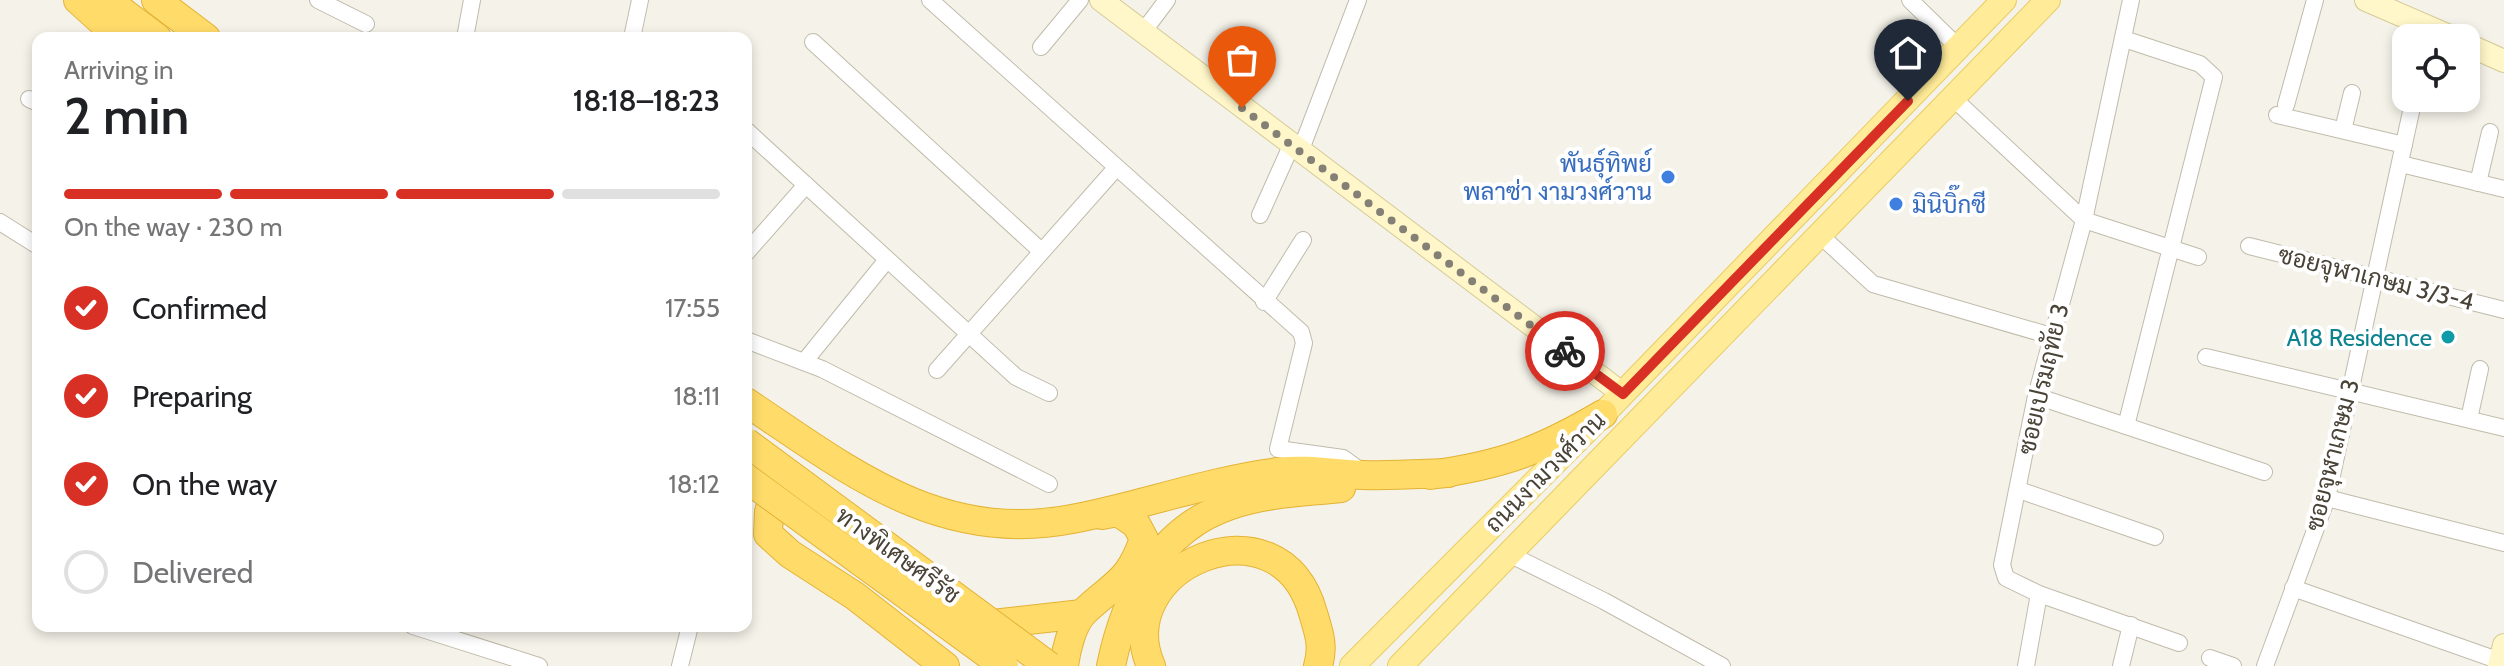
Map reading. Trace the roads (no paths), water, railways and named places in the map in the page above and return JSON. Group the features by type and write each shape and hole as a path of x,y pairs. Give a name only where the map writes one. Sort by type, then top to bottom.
{"highway":[{"path":"78,0 113,32"},
{"path":"107,0 149,32"},
{"path":"156,0 198,32"},
{"path":"752,406 861,479 912,504 962,520 1012,525 1118,512 1136,524 1144,539 1135,565 1111,593 1082,614 968,627"},
{"path":"1111,666 1121,620 1146,568 1187,528 1229,505 1506,462 1529,454 1603,414"},
{"name":"ทางพิเศษศรีรัช","path":"752,446 1049,666"},
{"path":"1070,520 1213,483 1281,471 1366,475 1448,473"},
{"path":"752,519 761,513 770,497 766,482"},
{"path":"766,482 771,506 766,523 768,534 834,604 915,666"},
{"name":"ทางพิเศษศรีรัช","path":"766,482 1004,666"},
{"path":"752,528 786,554 855,596 945,666"},
{"path":"1151,666 1146,655 1147,622 1157,594 1182,567 1215,552 1245,548 1280,563 1308,593 1323,649 1318,666"},
{"path":"1064,666 1066,651 1082,614"}],"main road":[{"name":"ถนนงามวงศ์วาน","path":"1352,666 1623,394 2004,0"},
{"name":"ถนนงามวงศ์วาน","path":"1400,666 2048,0"}],"street":[{"path":"140,0 180,32"},
{"path":"318,0 366,24"},
{"path":"466,32 472,0"},
{"path":"633,32 640,0"},
{"path":"930,0 1304,337 1278,449 1343,458 1366,475"},
{"path":"1041,47 1080,0"},
{"path":"1101,0 1623,394"},
{"path":"1143,32 1167,0"},
{"path":"1260,215 1296,149 1358,0"},
{"path":"1910,0 1958,47"},
{"name":"ซอยเปรมฤทัย 3","path":"2131,0 2084,220 2036,396 2019,490 2003,551 2003,571 2006,578 2039,594 2179,643"},
{"path":"2315,0 2282,110 2343,130 2404,145"},
{"path":"2366,0 2412,24"},
{"path":"2124,39 2200,64 2214,77 2173,250 2126,426"},
{"path":"813,42 1041,251"},
{"path":"2480,50 2504,61"},
{"path":"2343,130 2352,93"},
{"path":"1953,98 2084,220 2198,257"},
{"name":"ซอยจุฬาเกษม 3","path":"2265,666 2327,498 2411,112"},
{"path":"2478,183 2490,132"},
{"path":"752,136 1016,377 1049,393"},
{"path":"2401,164 2504,189"},
{"path":"937,370 1116,168"},
{"path":"752,246 806,185"},
{"path":"0,222 32,242"},
{"path":"1820,235 1873,284 2051,336"},
{"path":"1264,302 1303,240"},
{"name":"ซอยจุฬาเกษม 3/3-4","path":"2249,246 2504,310"},
{"path":"804,362 886,261"},
{"path":"752,342 804,362 1049,484"},
{"path":"2206,357 2504,428"},
{"path":"2469,419 2480,369"},
{"path":"2036,396 2264,472"},
{"path":"766,482 1020,666"},
{"path":"2019,490 2155,537"},
{"path":"2327,498 2504,543"},
{"path":"1509,554 1604,601 1722,666"},
{"path":"2293,588 2501,657"},
{"path":"2026,666 2039,594"},
{"path":"2121,666 2131,625"},
{"path":"432,632 539,666"},
{"path":"680,666 688,632"},
{"path":"2210,658 2233,666"}],"place":[{"name":"พันธุ์ทิพย์ พลาซ่า งามวงศ์วาน","path":"1668,177"},
{"name":"มินิบิ๊กซี","path":"1896,204"},
{"name":"A18 Residence","path":"2448,337"}]}
